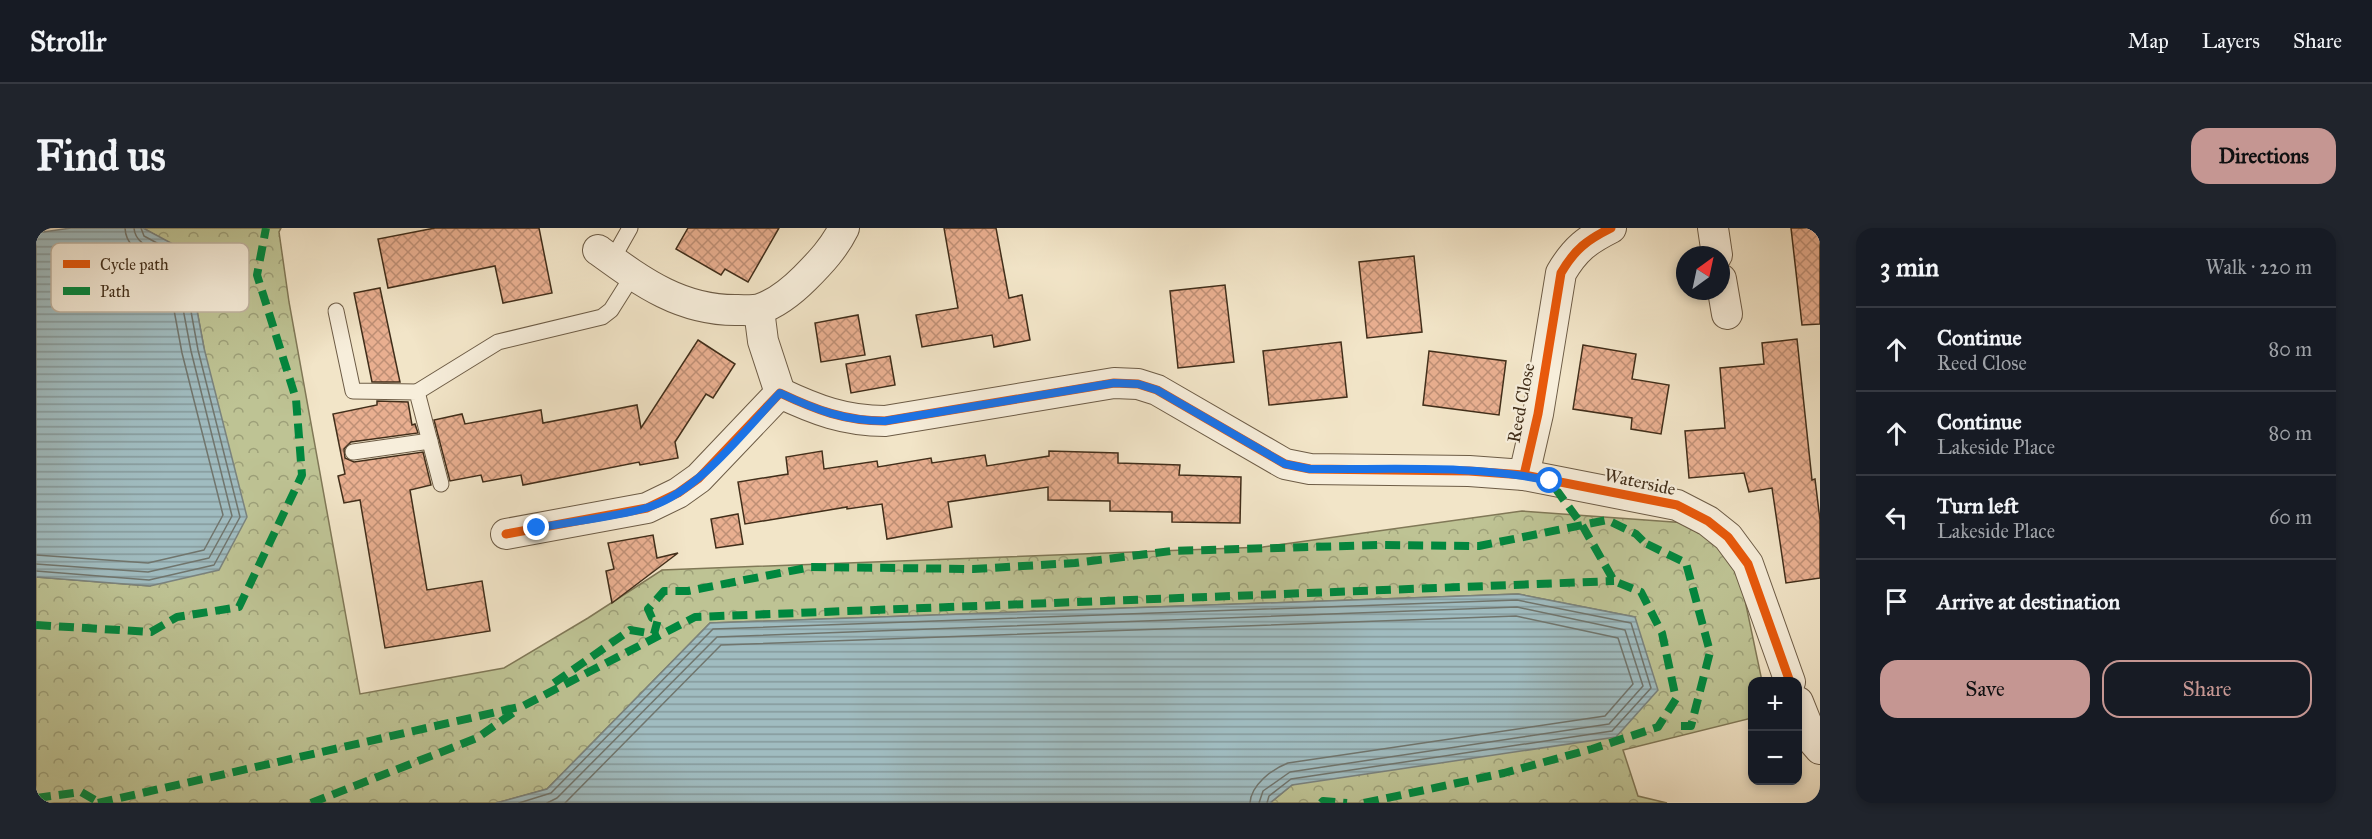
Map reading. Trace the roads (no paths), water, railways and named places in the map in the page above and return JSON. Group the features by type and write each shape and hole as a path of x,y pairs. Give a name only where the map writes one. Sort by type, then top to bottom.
{"street":[{"path":"614,261 670,297 692,305 718,310 759,310 783,297 802,282 827,256 844,228"},
{"name":"Reed Close","path":"1524,475 1538,414 1561,273 1571,256 1588,240 1611,228"},
{"path":"1713,228 1716,246"},
{"path":"1724,300 1726,314"},
{"path":"759,310 763,341 780,393 816,410 860,421 885,421 1114,383 1138,384 1157,390 1285,464 1310,469 1469,471 1524,475"},
{"path":"506,534 647,508 678,493 699,477 780,393"},
{"name":"Waterside","path":"1524,475 1677,505 1722,531 1748,564 1789,677"},
{"path":"1802,714 1814,742 1820,750"}],"lane":[{"path":"336,311 353,391 417,392 498,342 602,317 611,310 614,261 630,228"},
{"path":"417,392 441,484"},
{"path":"353,452 430,441"}],"water":[{"path":"71,228 143,228 171,243 51,243 51,312 197,312 204,348 247,517 219,570 150,586 36,577 36,233"},
{"path":"1518,594 1635,617 1658,690 1616,737 1292,785 1270,803 496,803 547,789 710,623"}]}
